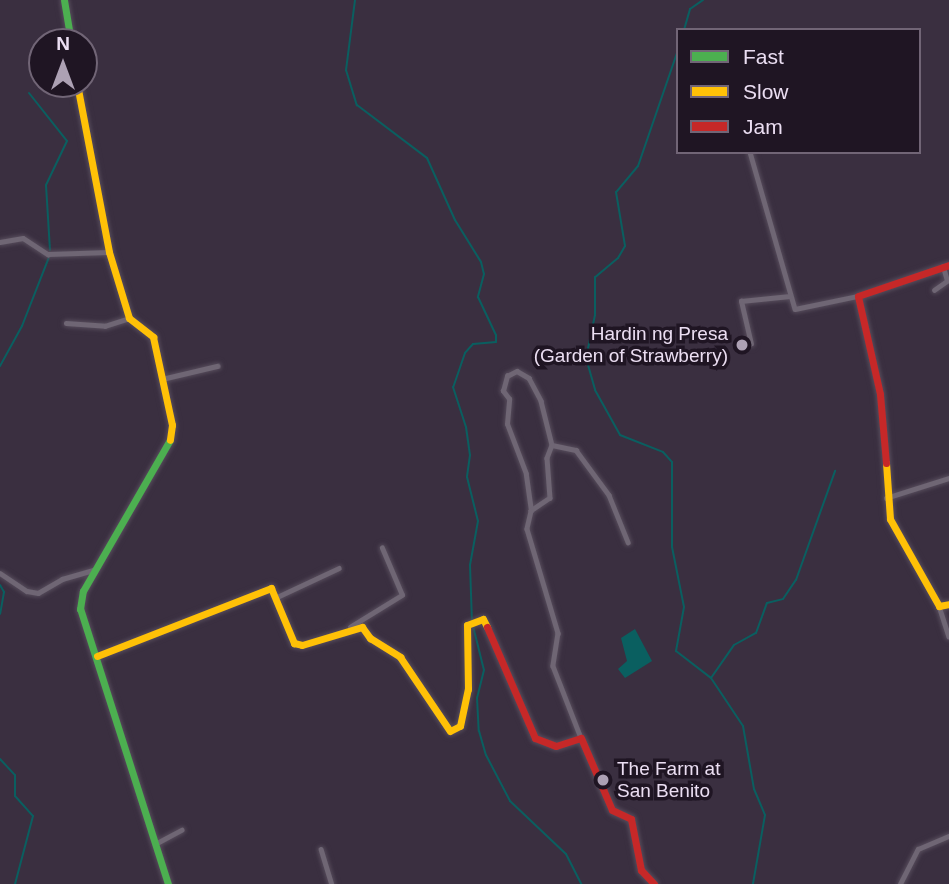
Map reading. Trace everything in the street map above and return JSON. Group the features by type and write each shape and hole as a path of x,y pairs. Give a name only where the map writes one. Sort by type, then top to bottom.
{"street":[{"path":"65,0 69,28"},
{"path":"80,98 109,252 129,318 153,337 172,425 170,440 83,591 80,609 168,884"},
{"path":"751,154 790,296 800,310 858,296 946,266 949,288"},
{"path":"0,242 20,237 48,254 109,252"},
{"path":"934,290 947,281"},
{"path":"751,344 741,302 790,296"},
{"path":"858,296 880,394 885,498 894,533 940,606 949,636"},
{"path":"66,323 105,326 129,318"},
{"path":"162,379 217,366"},
{"path":"531,511 550,498 547,458 552,445 541,401 528,378 517,371 508,376 503,391 509,399 507,424 526,474 531,511 527,529 558,633 553,666 610,807 631,819 641,870 654,884"},
{"path":"552,445 576,450 609,495 628,542"},
{"path":"885,498 949,478"},
{"path":"96,656 271,589 277,597 289,635 297,645 350,627 402,595 382,548"},
{"path":"277,597 339,568"},
{"path":"0,573 27,591 38,593 62,579 95,570"},
{"path":"940,606 949,604"},
{"path":"350,627 362,627 370,638 396,654 450,731 460,726 468,689 467,625 477,618 483,619 535,738 556,746 581,738"},
{"path":"155,844 181,830"},
{"path":"900,884 918,849 949,836"},
{"path":"321,849 332,884"}],"shaded area":[{"path":"635,629 652,661 625,678 618,669 627,661 621,638"}],"waterway":[{"path":"355,0 346,70 357,105 427,158 455,220 481,262 484,274 478,297 496,335 496,342 473,344 465,353 453,387 466,427 470,455 467,477 478,521 470,565 472,621"},
{"path":"685,28 690,9 703,0"},
{"path":"676,56 638,166 616,192 625,246 618,258 595,277 595,315 586,358 595,390 620,435 663,452 672,462 672,547 684,607 676,651 711,678 743,726 754,789 765,815 753,884"},
{"path":"33,98 67,141 46,185 50,250"},
{"path":"0,366 22,326 49,257"},
{"path":"711,678 734,645 756,633 767,603 783,599 796,580 835,471"},
{"path":"0,585 4,592 0,614"},
{"path":"473,626 484,670 477,698 479,731 486,755 510,801 566,854 581,884"},
{"path":"0,759 15,775 15,796 33,816 15,884"}],"traffic: fast":[{"path":"64,0 69,28"},
{"path":"168,884 80,609 83,591 170,440"}],"traffic: slow":[{"path":"80,98 109,252 129,318 153,337 172,425 170,440"},
{"path":"886,463 890,519 939,606 949,604"},
{"path":"97,656 271,588 294,643 302,645 362,627 370,638 400,657 450,731 460,726 468,689 467,625 483,619 487,627"}],"traffic: jam":[{"path":"886,463 880,394 858,296 949,265"},
{"path":"487,627 535,738 556,746 581,738 612,810 631,819 641,870 654,884"}],"place":[{"name":"Hardin ng Presa (Garden of Strawberry)","path":"742,345"},
{"name":"The Farm at San Benito","path":"603,780"}]}
